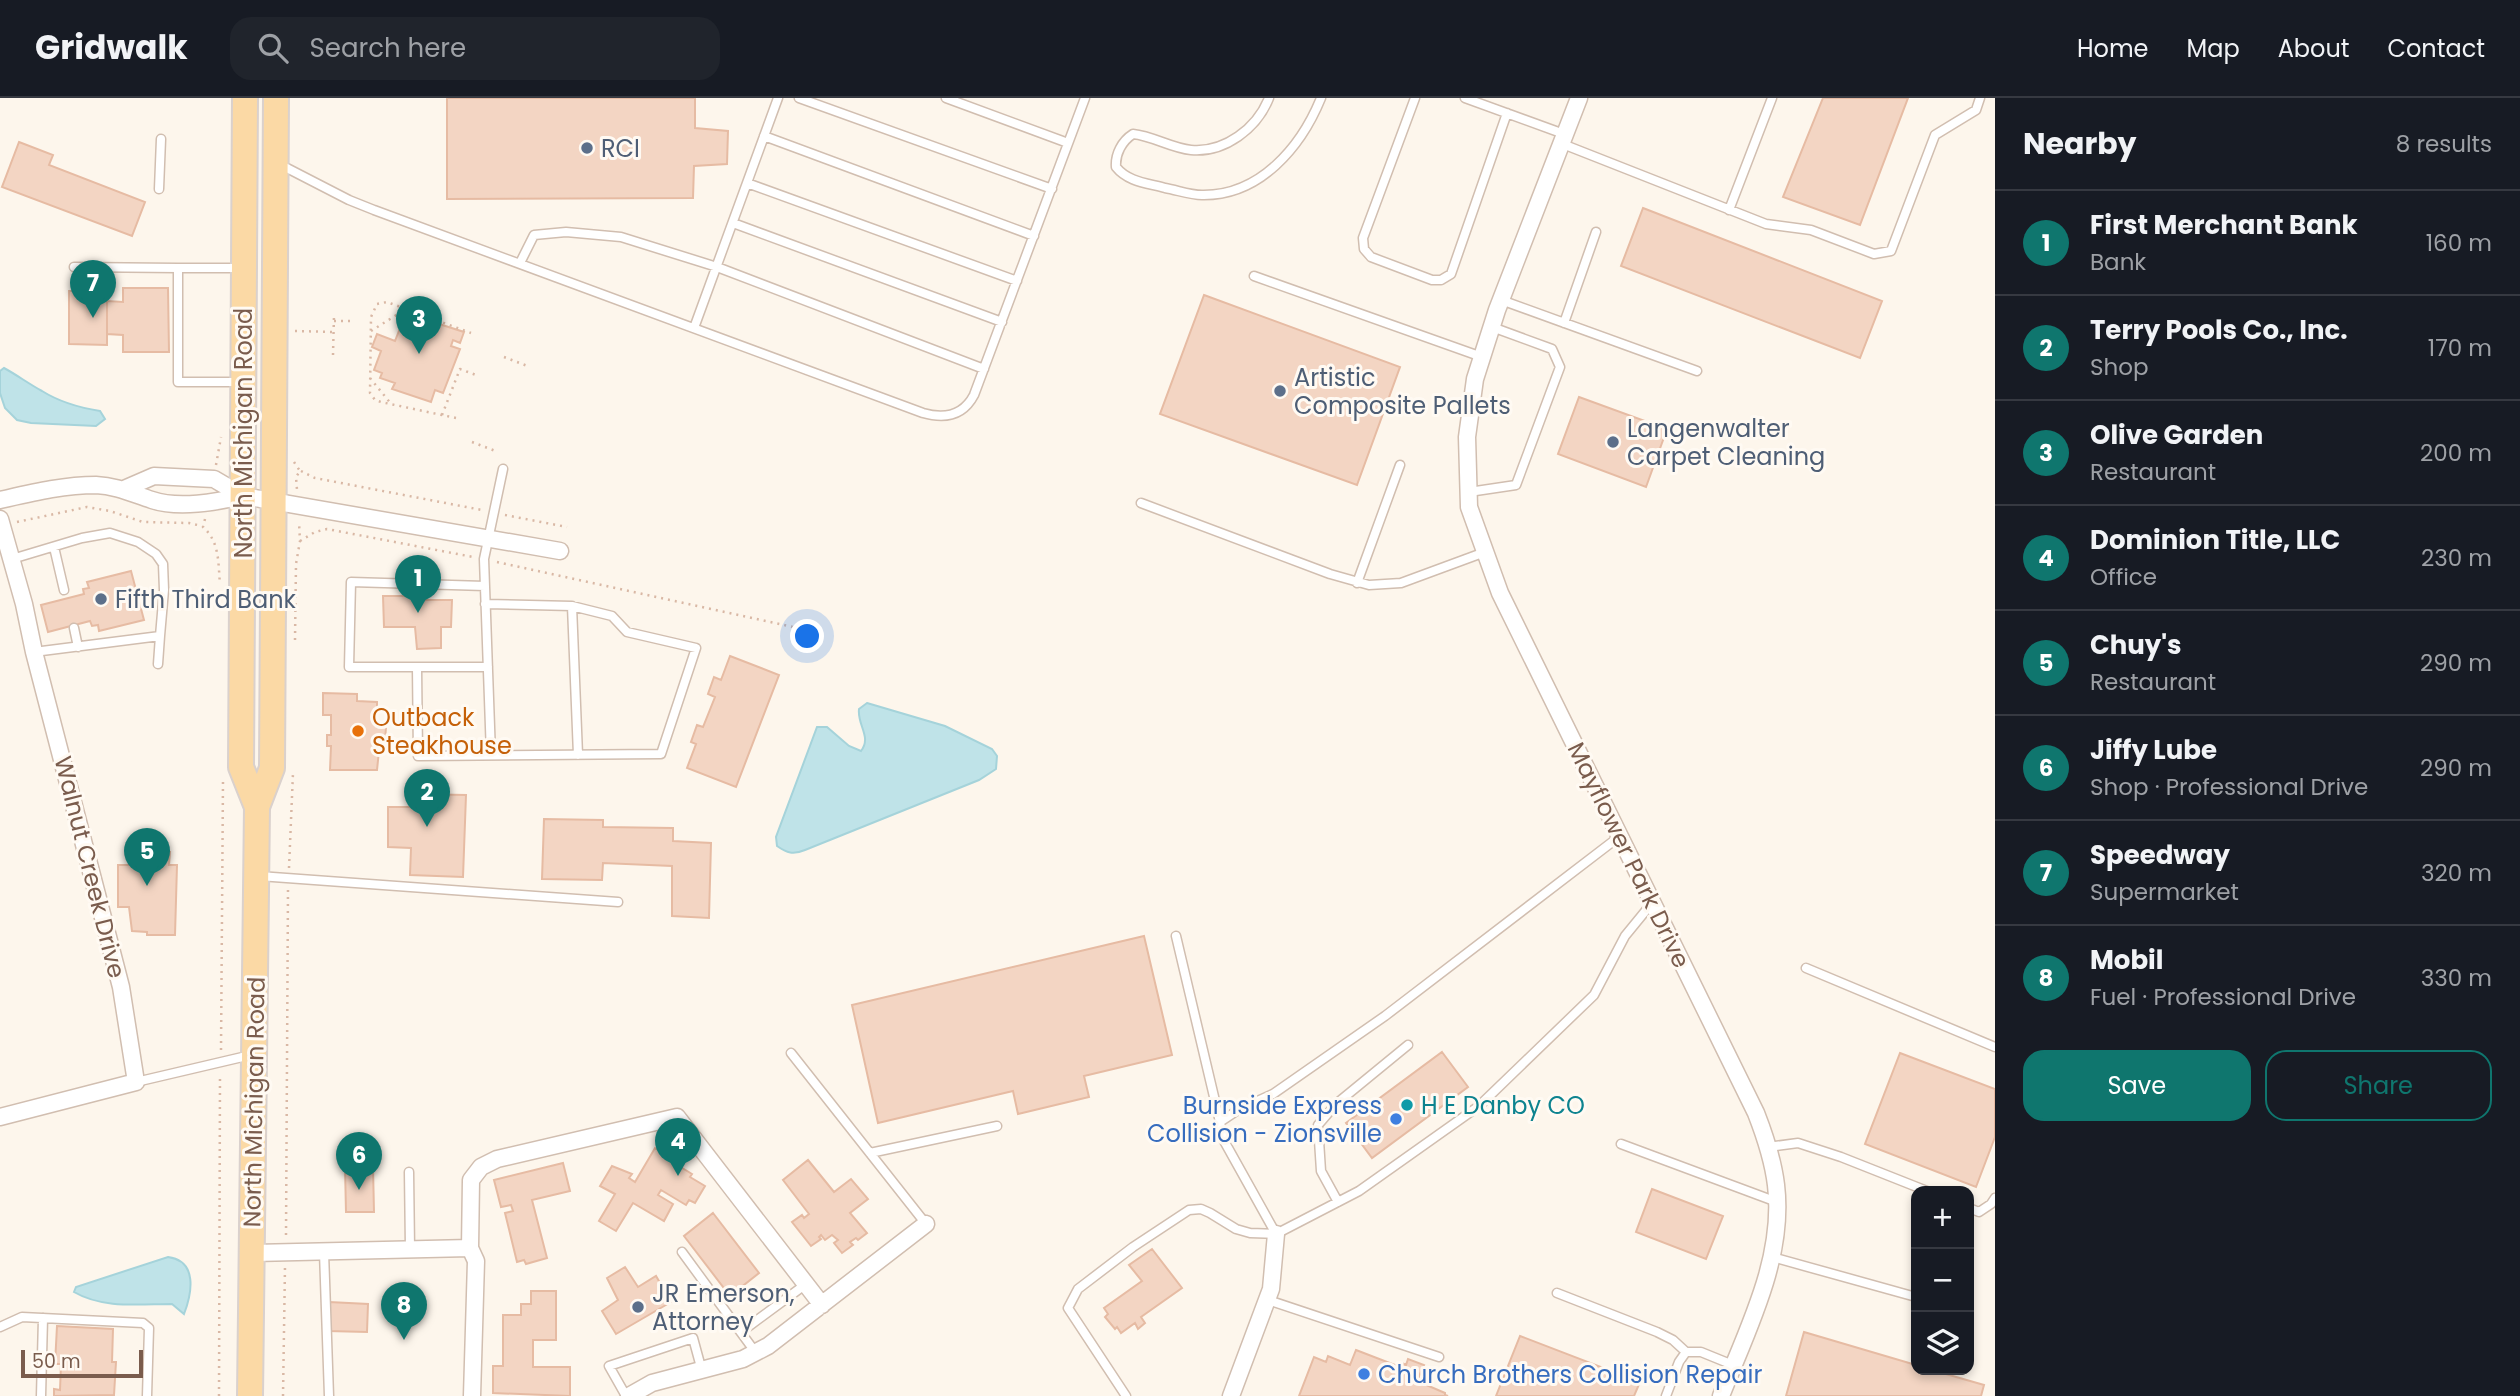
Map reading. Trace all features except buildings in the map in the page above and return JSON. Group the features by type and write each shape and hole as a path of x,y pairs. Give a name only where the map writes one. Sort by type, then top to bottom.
{"main road":[{"name":"North Michigan Road","path":"245,98 241,767 257,807"},
{"name":"North Michigan Road","path":"250,1396 257,807 272,768 276,98"}],"street":[{"name":"Mayflower Park Drive","path":"1578,98 1499,305 1475,379 1467,437 1469,507 1500,593 1756,1113 1768,1147 1777,1202 1772,1257 1721,1396"},
{"path":"124,489 154,476 214,479 243,496 560,551"},
{"path":"0,500 68,487 97,485 124,489 155,501 208,504 243,496"},
{"name":"Walnut Creek Drive","path":"1,522 121,987 136,1082"},
{"path":"0,1117 136,1082"},
{"path":"472,1396 476,1261 470,1248 471,1180 481,1167 497,1158 677,1117 821,1305"},
{"path":"628,1396 652,1384 756,1353 926,1224"},
{"path":"1235,1395 1268,1300 1273,1277 1276,1234"},
{"path":"252,1253 470,1248"}],"lane":[{"path":"694,328 778,98"},
{"path":"799,98 1052,189"},
{"path":"946,98 1068,143"},
{"path":"275,162 349,200 932,416 953,415 967,407 974,395 1084,98"},
{"path":"1269,98 1258,120 1245,131 1212,148 1192,150 1133,134 1125,139 1115,158 1116,167 1128,178 1143,183 1200,196 1224,194 1243,187 1283,160 1307,130 1321,98"},
{"path":"1415,98 1363,238 1364,248 1371,257 1432,280 1441,280 1451,274 1507,113"},
{"path":"1465,98 1507,113 1766,224 1811,230 1874,254 1891,251 1935,135 1976,110 1980,98"},
{"path":"1729,209 1772,98"},
{"path":"764,136 1034,236"},
{"path":"159,189 161,139"},
{"path":"747,183 1017,281"},
{"path":"733,223 1002,322"},
{"path":"520,263 534,234 566,232 621,237 716,267 984,369"},
{"path":"1564,323 1596,232"},
{"path":"74,267 244,268"},
{"path":"178,268 178,382 243,382"},
{"path":"1254,276 1482,357"},
{"path":"1499,305 1564,323 1697,371"},
{"path":"1469,492 1516,485 1560,367 1552,348 1492,327"},
{"path":"1357,583 1400,465"},
{"path":"491,755 484,559 503,469"},
{"path":"1141,503 1357,583 1401,583 1485,552"},
{"path":"12,559 110,533 131,539 156,554 163,564 158,664"},
{"path":"54,547 64,590"},
{"path":"485,586 351,582 349,667 488,667"},
{"path":"417,667 418,756 661,754 696,648 627,632 612,616 572,606 485,604"},
{"path":"572,606 578,755"},
{"path":"74,628 78,647"},
{"path":"34,652 160,636"},
{"path":"1220,1122 1238,1110 1273,1094 1385,1016 1620,836"},
{"path":"256,875 618,902"},
{"path":"1126,1396 1068,1308 1079,1289 1133,1247 1189,1210 1201,1209 1236,1229 1250,1233 1276,1234 1360,1191 1479,1106 1594,995 1625,936 1653,903"},
{"path":"1176,936 1223,1139 1276,1234"},
{"path":"1806,968 1995,1047"},
{"path":"1338,1202 1321,1171 1318,1125 1336,1104 1408,1045"},
{"path":"791,1053 926,1224"},
{"path":"136,1082 254,1055"},
{"path":"870,1153 997,1126"},
{"path":"1768,1147 1798,1143 1914,1186"},
{"path":"1621,1144 1777,1202"},
{"path":"409,1171 411,1249"},
{"path":"1974,1210 1979,1212 1995,1198"},
{"path":"324,1252 329,1396"},
{"path":"682,1252 756,1353"},
{"path":"1772,1257 1911,1296"},
{"path":"741,1332 806,1284"},
{"path":"1557,1293 1657,1332 1673,1340 1686,1352 1701,1352 1733,1365"},
{"path":"1268,1300 1439,1357"},
{"path":"0,1327 22,1317 143,1323 149,1328 147,1396"},
{"path":"41,1396 43,1318"},
{"path":"628,1396 609,1366 693,1338 702,1371"},
{"path":"1666,1396 1679,1362 1686,1352"}],"path":[{"path":"456,418 392,405 372,397 372,312 377,304 387,302 471,333"},
{"path":"370,331 405,309"},
{"path":"333,355 334,315"},
{"path":"334,321 350,321"},
{"path":"292,331 334,332"},
{"path":"504,357 530,367"},
{"path":"442,415 460,369 476,375"},
{"path":"370,377 392,405"},
{"path":"214,479 221,434"},
{"path":"472,442 498,452"},
{"path":"300,471 315,478 567,527"},
{"path":"203,527 208,504"},
{"path":"1,522 87,506 143,522 189,523 203,527 214,538 220,585"},
{"path":"300,541 321,530 335,530 560,574 629,593 807,630"},
{"path":"219,1396 223,772"}],"water":[{"path":"4,368 55,398 100,411 105,419 96,426 17,420 5,408 0,393 0,371"},
{"path":"867,703 945,726 992,749 997,756 996,769 979,780 805,850 787,852 777,846 776,837 817,727 827,727 849,746 861,751 865,736 859,709"},
{"path":"168,1257 178,1260 188,1271 190,1288 184,1314 172,1304 109,1303 74,1292 76,1287"}],"place":[{"name":"RCI","path":"587,148"},
{"name":"Speedway","path":"93,318"},
{"name":"Olive Garden","path":"419,354"},
{"name":"Artistic Composite Pallets","path":"1280,391"},
{"name":"Langenwalter Carpet Cleaning","path":"1613,442"},
{"name":"Fifth Third Bank","path":"101,599"},
{"name":"First Merchant Bank","path":"418,613"},
{"name":"Outback Steakhouse","path":"358,731"},
{"name":"Terry Pools Co., Inc.","path":"427,827"},
{"name":"Chuy's","path":"147,886"},
{"name":"H E Danby CO","path":"1407,1105"},
{"name":"Burnside Express Collision - Zionsville","path":"1396,1119"},
{"name":"Dominion Title, LLC","path":"678,1176"},
{"name":"Jiffy Lube","path":"359,1190"},
{"name":"JR Emerson, Attorney","path":"638,1307"},
{"name":"Mobil","path":"404,1340"},
{"name":"Church Brothers Collision Repair","path":"1364,1374"}]}
